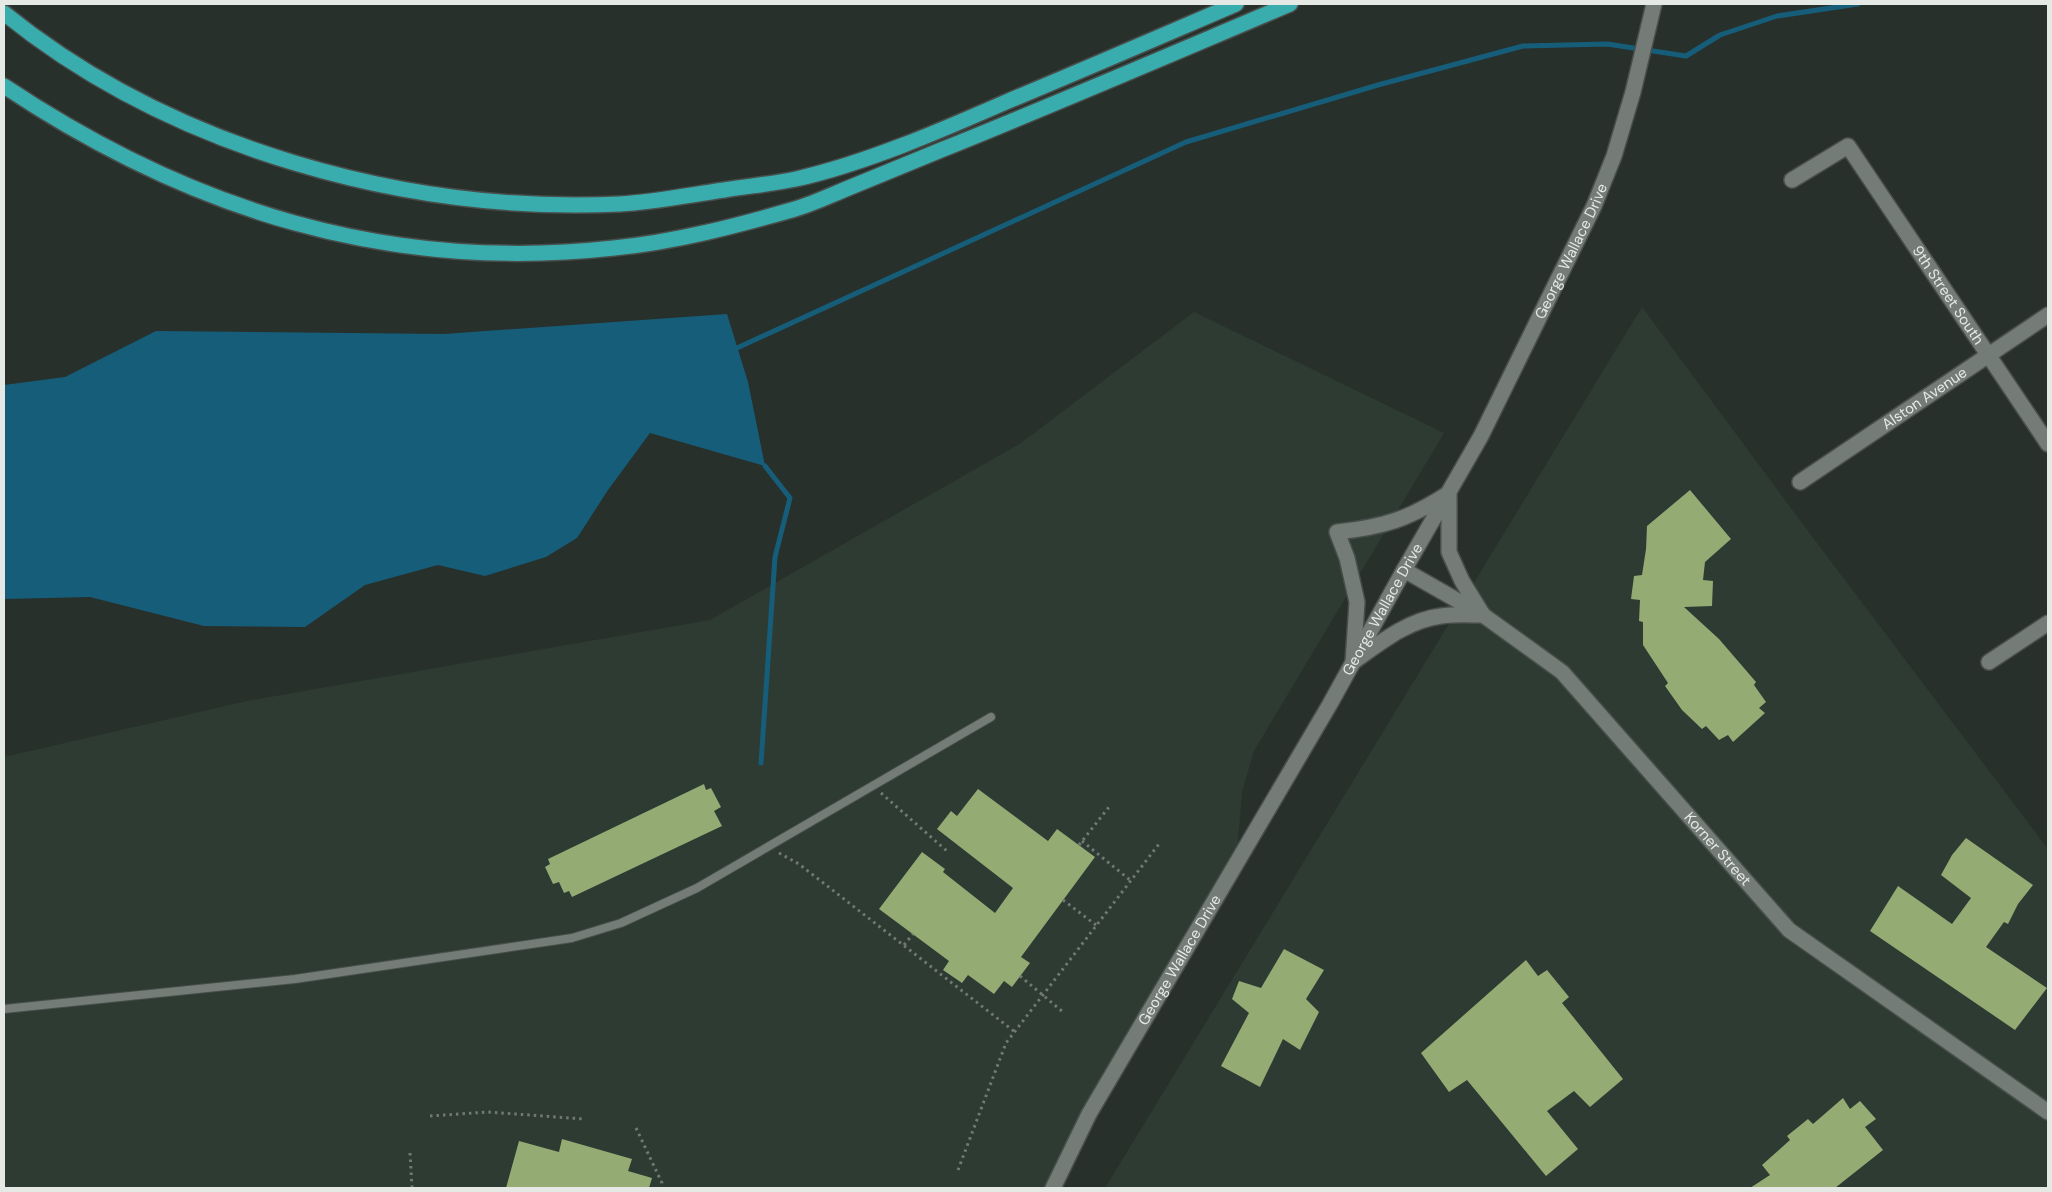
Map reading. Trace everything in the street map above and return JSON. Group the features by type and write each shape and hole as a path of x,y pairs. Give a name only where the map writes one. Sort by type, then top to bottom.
{"highway":[{"path":"4,13 36,39 116,88 187,123 266,153 344,175 405,188 485,200 621,204 673,199 795,179 849,163 977,115 1236,4"},
{"path":"4,86 72,129 113,152 192,188 270,217 351,238 393,245 474,253 528,254 614,248 660,241 799,208 1290,4"}],"street":[{"name":"George Wallace Drive","path":"1053,1188 1089,1114 1241,858 1481,436 1594,206 1614,156 1633,92 1654,4"},
{"name":"9th Street South","path":"1792,180 1848,146 2048,444"},
{"name":"Alston Avenue","path":"1800,482 2048,316"},
{"path":"1448,492 1449,552 1462,582 1484,615"},
{"path":"1354,662 1357,602 1347,558 1337,532 1369,529 1406,518 1424,509 1448,492"},
{"name":"Korner Street","path":"1404,570 1484,615 1562,672 1788,930 2048,1112"},
{"path":"1354,662 1388,638 1426,619 1442,615 1484,615"},
{"path":"1989,662 2048,623"}],"lane":[{"path":"4,1009 295,979 572,938 622,923 697,888 991,717"}],"path":[{"path":"873,786 948,852"},
{"path":"1079,845 1109,807"},
{"path":"1082,841 1130,880"},
{"path":"958,1170 1006,1043 1158,844"},
{"path":"767,847 799,864 1015,1032"},
{"path":"1064,900 1096,925"},
{"path":"904,945 913,934"},
{"path":"1020,976 1044,994 1063,1012"},
{"path":"430,1116 488,1112 584,1119"},
{"path":"636,1128 662,1183 661,1188"},
{"path":"410,1154 412,1188"}],"shaded area":[{"path":"1642,307 2048,849 2048,1188 1105,1188"},
{"path":"1194,312 1444,433 1254,751 1242,792 1236,867 1053,1188 4,1188 4,757 247,701 710,620 1021,443"}],"water":[{"path":"727,314 748,382 765,466 650,433 608,490 577,538 546,557 485,576 438,565 365,585 305,627 204,626 90,597 4,599 4,385 65,377 156,331 444,334"}],"building":[{"path":"1690,490 1731,539 1705,562 1703,580 1713,581 1712,606 1684,607 1719,639 1756,682 1754,685 1766,702 1759,708 1765,713 1733,742 1728,735 1719,740 1706,726 1702,729 1682,710 1665,686 1668,683 1643,645 1643,622 1639,621 1640,600 1631,599 1634,576 1642,575 1647,526"},
{"path":"704,784 706,790 711,788 721,807 714,811 722,826 572,897 569,891 564,893 559,882 553,884 545,867 550,864 548,859"},
{"path":"978,789 1048,841 1057,829 1095,857 1021,957 1030,963 1012,987 1004,981 994,994 968,975 962,983 943,970 949,961 879,909 922,852 945,869 943,872 995,913 1013,888 937,829 951,811 957,816"},
{"path":"1966,838 2033,885 2018,904 2008,924 2004,922 1986,947 2047,988 2015,1030 1870,931 1898,886 1952,924 1971,898 1941,875 1952,855"},
{"path":"1284,949 1324,970 1306,999 1319,1012 1300,1050 1283,1039 1260,1087 1221,1066 1249,1013 1232,999 1239,981 1261,988"},
{"path":"1526,960 1538,976 1547,970 1569,997 1562,1003 1623,1079 1590,1107 1574,1091 1547,1111 1578,1149 1546,1176 1467,1080 1449,1092 1421,1053"},
{"path":"1843,1098 1850,1109 1860,1101 1876,1119 1865,1127 1883,1150 1835,1188 1750,1188 1770,1175 1762,1165 1790,1140 1787,1136 1808,1119 1813,1124"},
{"path":"562,1139 632,1159 628,1171 652,1178 649,1188 506,1188 519,1141 559,1152"}],"waterway":[{"path":"737,348 1186,142 1378,85 1523,46 1607,44 1686,56 1720,35 1777,16 1858,4"},
{"path":"761,763 775,557 790,498 765,466"}]}
